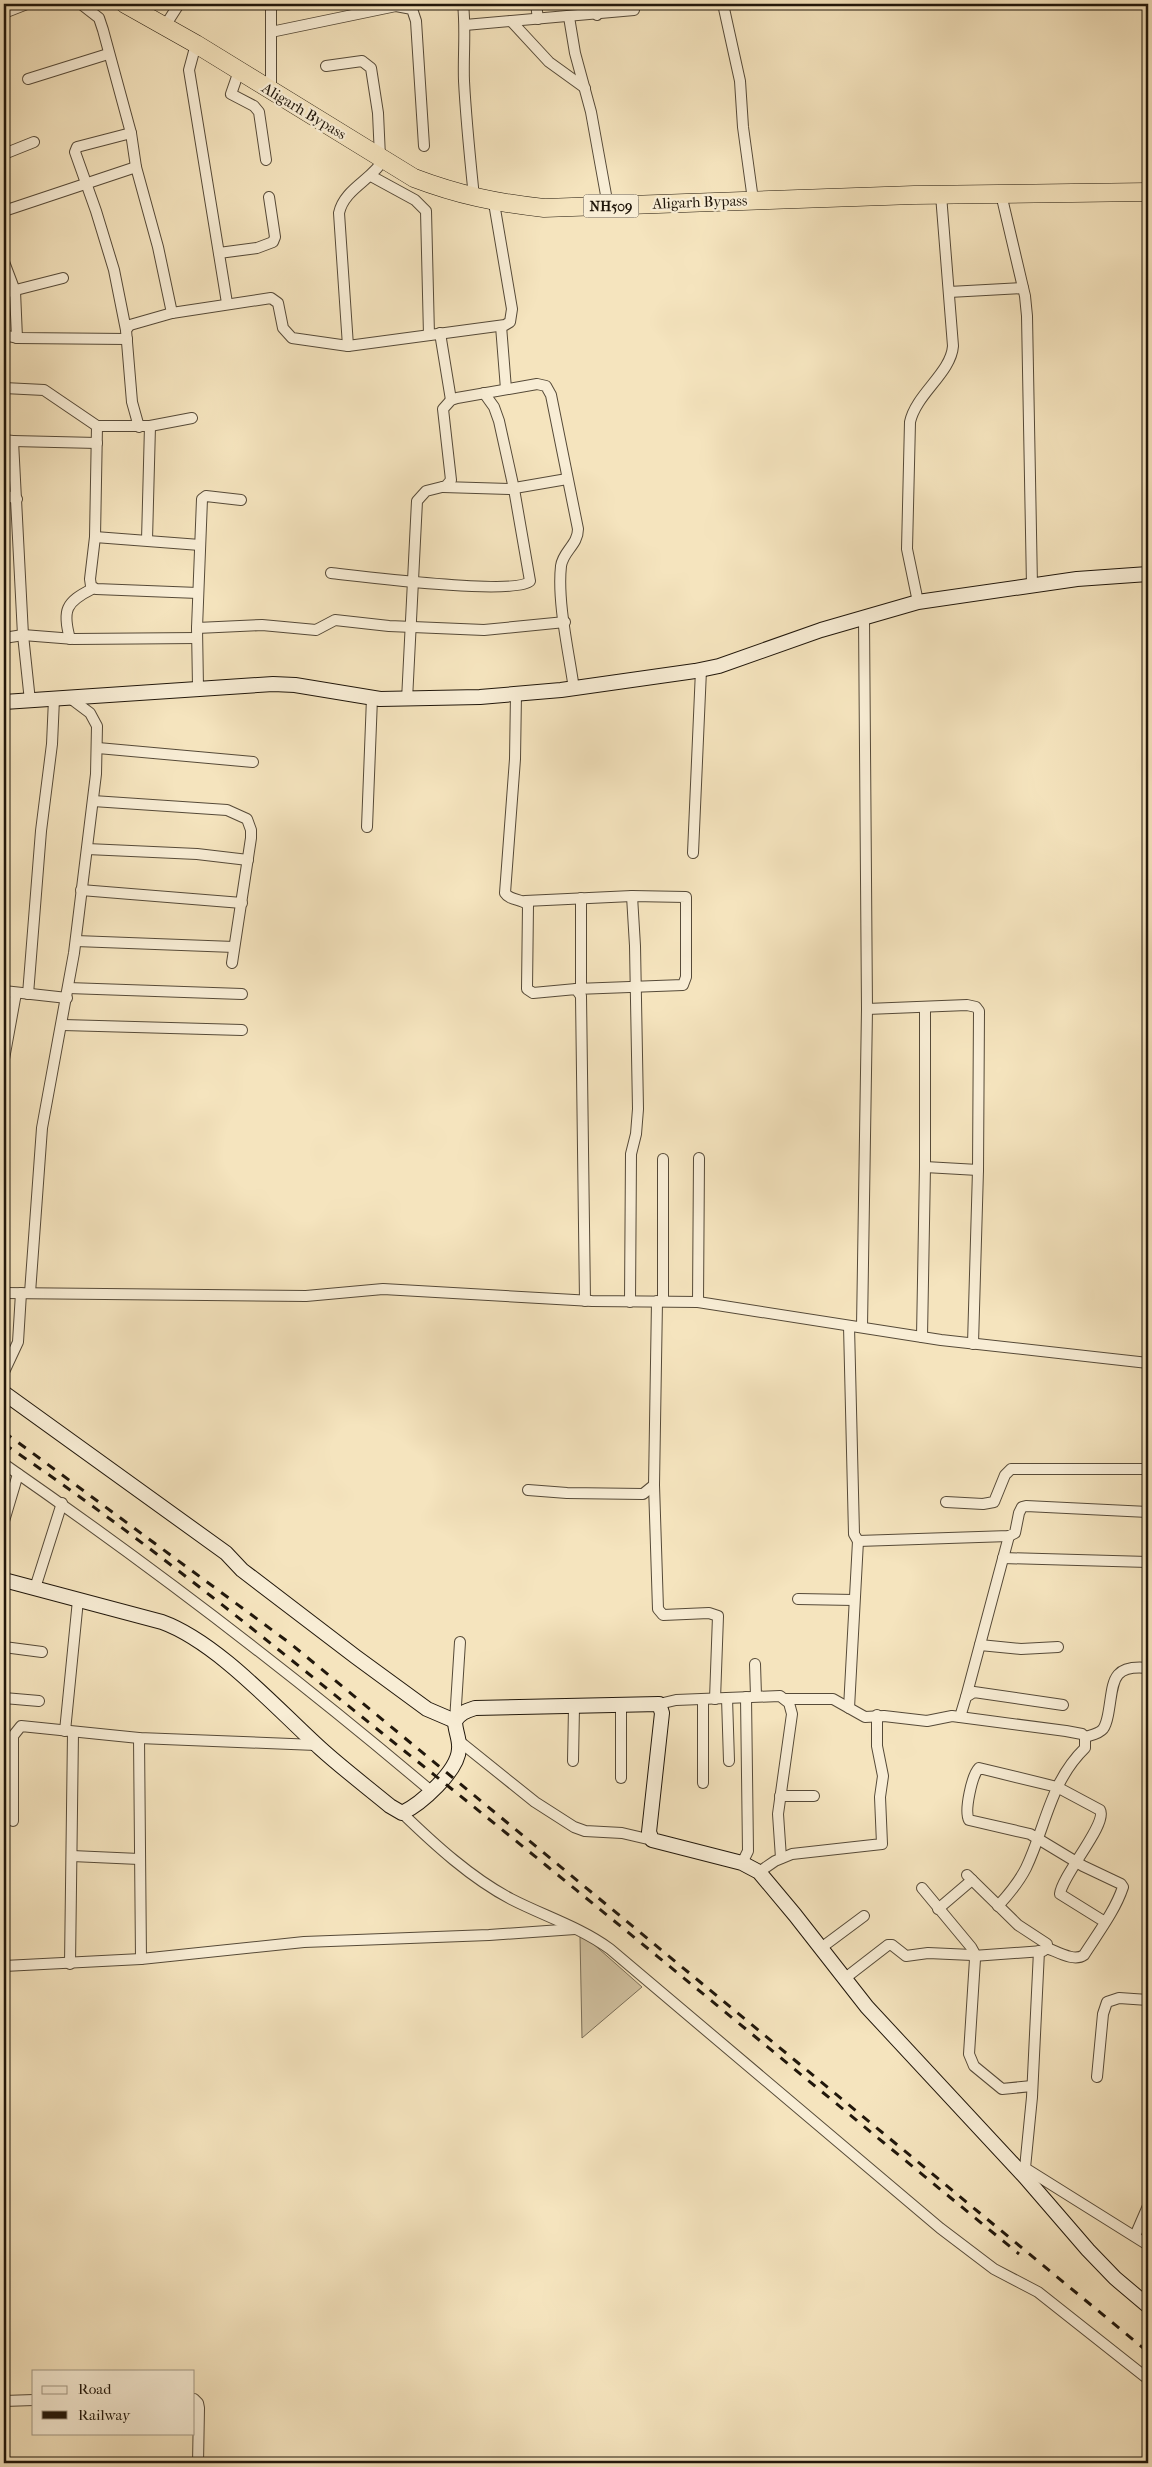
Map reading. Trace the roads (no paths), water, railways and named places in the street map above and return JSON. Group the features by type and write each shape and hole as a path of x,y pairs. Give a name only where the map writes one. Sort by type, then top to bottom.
{"highway":[{"name":"Aligarh Bypass","path":"125,4 196,44 237,76 271,92 378,166 494,203 544,208 753,200 942,204 1002,194 1148,192"}],"street":[{"path":"4,13 27,4"},
{"path":"81,4 99,18 131,133 136,167 158,247 172,313"},
{"path":"165,26 179,4"},
{"path":"271,4 271,92"},
{"path":"463,4 466,120 474,197"},
{"path":"536,4 538,19"},
{"path":"595,4 596,15"},
{"path":"465,24 596,15 634,10 632,4"},
{"path":"723,4 739,75 742,119 753,200"},
{"path":"271,32 396,6 412,9 416,21 424,146"},
{"path":"569,17 575,52 591,112 608,206"},
{"path":"511,21 549,62 585,88"},
{"path":"196,44 189,70 227,304"},
{"path":"28,79 108,54"},
{"path":"326,66 362,61 371,68 378,113 378,166 341,203 339,213 348,346"},
{"path":"237,76 231,91 233,96 254,106 259,112 266,160"},
{"path":"131,133 77,147 75,152 114,270 126,334 132,402 145,426 147,540"},
{"path":"4,154 34,142"},
{"path":"378,166 426,211 435,334 451,400"},
{"path":"4,211 136,167"},
{"path":"1002,194 1023,288 1027,316 1032,586"},
{"path":"219,253 257,248 273,242 275,237 269,197"},
{"path":"126,334 130,325 172,313 227,304 275,300 278,303 283,328 292,338 348,346 500,326 510,322 512,309 494,203"},
{"path":"918,602 907,549 910,422 914,411 952,351 942,204"},
{"path":"4,262 15,291 17,338"},
{"path":"4,294 63,278"},
{"path":"949,292 1023,288"},
{"path":"500,326 506,389"},
{"path":"4,335 17,338 126,334"},
{"path":"407,700 417,501 426,491 449,485 451,480 442,414 443,409 451,400 538,384 546,386 551,395 578,535 577,540 562,559 561,567 565,622 574,689"},
{"path":"4,388 44,390 98,426 145,426 192,418"},
{"path":"331,573 493,587 527,584 530,577 500,421 494,407 484,393"},
{"path":"92,589 90,579 95,537 98,426"},
{"path":"30,701 23,635 17,499 8,440 97,443"},
{"path":"443,487 466,490 514,489 567,479"},
{"path":"4,495 17,499"},
{"path":"198,687 197,633 201,502 203,496 241,500"},
{"path":"95,537 200,545"},
{"path":"5,703 198,687 272,684 295,685 372,698 407,700 574,689 701,670 763,652 821,630 918,602 1077,579 1148,574"},
{"path":"70,639 65,618 67,608 72,602 92,589 198,593"},
{"path":"862,1327 867,1009 864,618"},
{"path":"4,638 23,635 70,639 197,633 262,625 316,630 335,620 412,627 496,630 565,622"},
{"path":"693,853 701,670"},
{"path":"516,694 515,759 505,893 509,898 524,901 684,895 687,901 686,981 679,986 579,989 533,993 527,989 528,908 524,901"},
{"path":"4,1372 18,1342 26,1293 42,1128 53,1065 63,1025 94,802 98,732 94,719 70,698"},
{"path":"367,827 372,698"},
{"path":"28,994 41,831 52,744 54,699"},
{"path":"98,748 253,762"},
{"path":"94,802 213,808 234,812 246,819 249,824 251,838 232,963"},
{"path":"87,849 197,854 248,860"},
{"path":"81,890 242,903"},
{"path":"630,1302 631,1154 638,1116 636,987 632,896"},
{"path":"581,898 579,989 581,1000 585,1301"},
{"path":"76,941 234,947"},
{"path":"68,988 242,994"},
{"path":"4,991 66,998"},
{"path":"4,1059 16,993"},
{"path":"867,1009 967,1005 976,1007 979,1011 978,1170 973,1344"},
{"path":"922,1337 925,1167 924,1007"},
{"path":"63,1025 242,1030"},
{"path":"698,1302 699,1158"},
{"path":"663,1159 654,1485 658,1609 660,1613 668,1616 710,1612 718,1616 715,1699"},
{"path":"925,1167 978,1170"},
{"path":"4,1293 306,1296 383,1289 585,1301 698,1302 973,1344 1148,1363"},
{"path":"849,1326 854,1534 858,1541 849,1708"},
{"path":"4,1394 226,1553 242,1570 427,1709 455,1722"},
{"path":"4,1464 62,1504 282,1668 431,1790"},
{"path":"946,1502 983,1504 994,1502 1005,1475 1011,1469 1148,1469"},
{"path":"4,1521 6,1502 18,1474"},
{"path":"528,1490 567,1494 643,1494 654,1485"},
{"path":"36,1588 62,1504"},
{"path":"858,1541 1009,1536 1015,1533 1019,1513 1022,1507 1026,1506 1148,1512"},
{"path":"960,1717 1009,1536"},
{"path":"1003,1558 1148,1562"},
{"path":"4,1580 162,1622 186,1633 225,1662 284,1713 316,1744 390,1806 402,1813 438,1846 491,1886 517,1902 579,1929 604,1945 646,1978 940,2228 994,2269 1038,2292 1148,2380"},
{"path":"798,1598 854,1600"},
{"path":"70,1964 72,1856 69,1731 78,1600"},
{"path":"402,1813 442,1781 458,1754 459,1741 455,1722 460,1642"},
{"path":"980,1644 1018,1648 1058,1647"},
{"path":"4,1647 42,1652"},
{"path":"742,1862 748,1851 751,1696 755,1664"},
{"path":"455,1722 459,1716 475,1708 659,1704 672,1700 780,1696 786,1699 833,1699 861,1716 927,1721 948,1716 960,1717 1066,1731 1082,1734 1085,1737 1097,1734 1105,1727 1115,1680 1122,1670 1133,1666 1148,1668"},
{"path":"966,1697 974,1692 1063,1704"},
{"path":"4,1698 39,1702"},
{"path":"727,1698 729,1761"},
{"path":"703,1699 703,1783"},
{"path":"781,1858 778,1814 792,1714 786,1699"},
{"path":"621,1704 621,1778"},
{"path":"652,1840 649,1832 662,1713 659,1704"},
{"path":"573,1761 574,1707"},
{"path":"759,1872 781,1858 792,1854 882,1844 880,1797 883,1776 877,1746 877,1716"},
{"path":"12,1820 12,1743 15,1731 25,1726 139,1738 316,1744"},
{"path":"998,1906 1025,1869 1056,1787 1069,1766 1085,1748 1085,1737"},
{"path":"139,1738 139,1859 142,1959"},
{"path":"459,1741 528,1797 574,1827 585,1831 622,1833 652,1840 742,1862 759,1872 844,1979 897,2040 1025,2172 1105,2269 1148,2306"},
{"path":"844,1979 888,1945 892,1945 906,1956 928,1953 975,1956 1043,1950 1082,1957 1105,1922 1122,1890 1122,1885 1076,1862 1028,1834 969,1820 967,1810 975,1772 983,1768 1056,1787 1095,1806 1102,1812 1101,1819 1076,1862 1060,1894 1105,1922"},
{"path":"780,1796 814,1796"},
{"path":"72,1856 139,1859"},
{"path":"938,1909 969,1877 1018,1925 1045,1943 1025,2172"},
{"path":"922,1888 971,1947 975,1956 969,2054 971,2063 1002,2089 1032,2086"},
{"path":"821,1948 864,1916"},
{"path":"4,1966 142,1959 304,1942 489,1936 579,1929"},
{"path":"1097,2077 1103,2014 1107,2002 1119,1998 1148,2000"},
{"path":"1025,2172 1135,2236 1148,2246"},
{"path":"1135,2236 1148,2206"},
{"path":"4,2401 32,2400"},
{"path":"195,2400 199,2408 198,2463"}],"railway":[{"path":"4,1432 291,1644 1148,2352"},
{"path":"4,1444 101,1512 243,1621 542,1862 1019,2254"}]}
